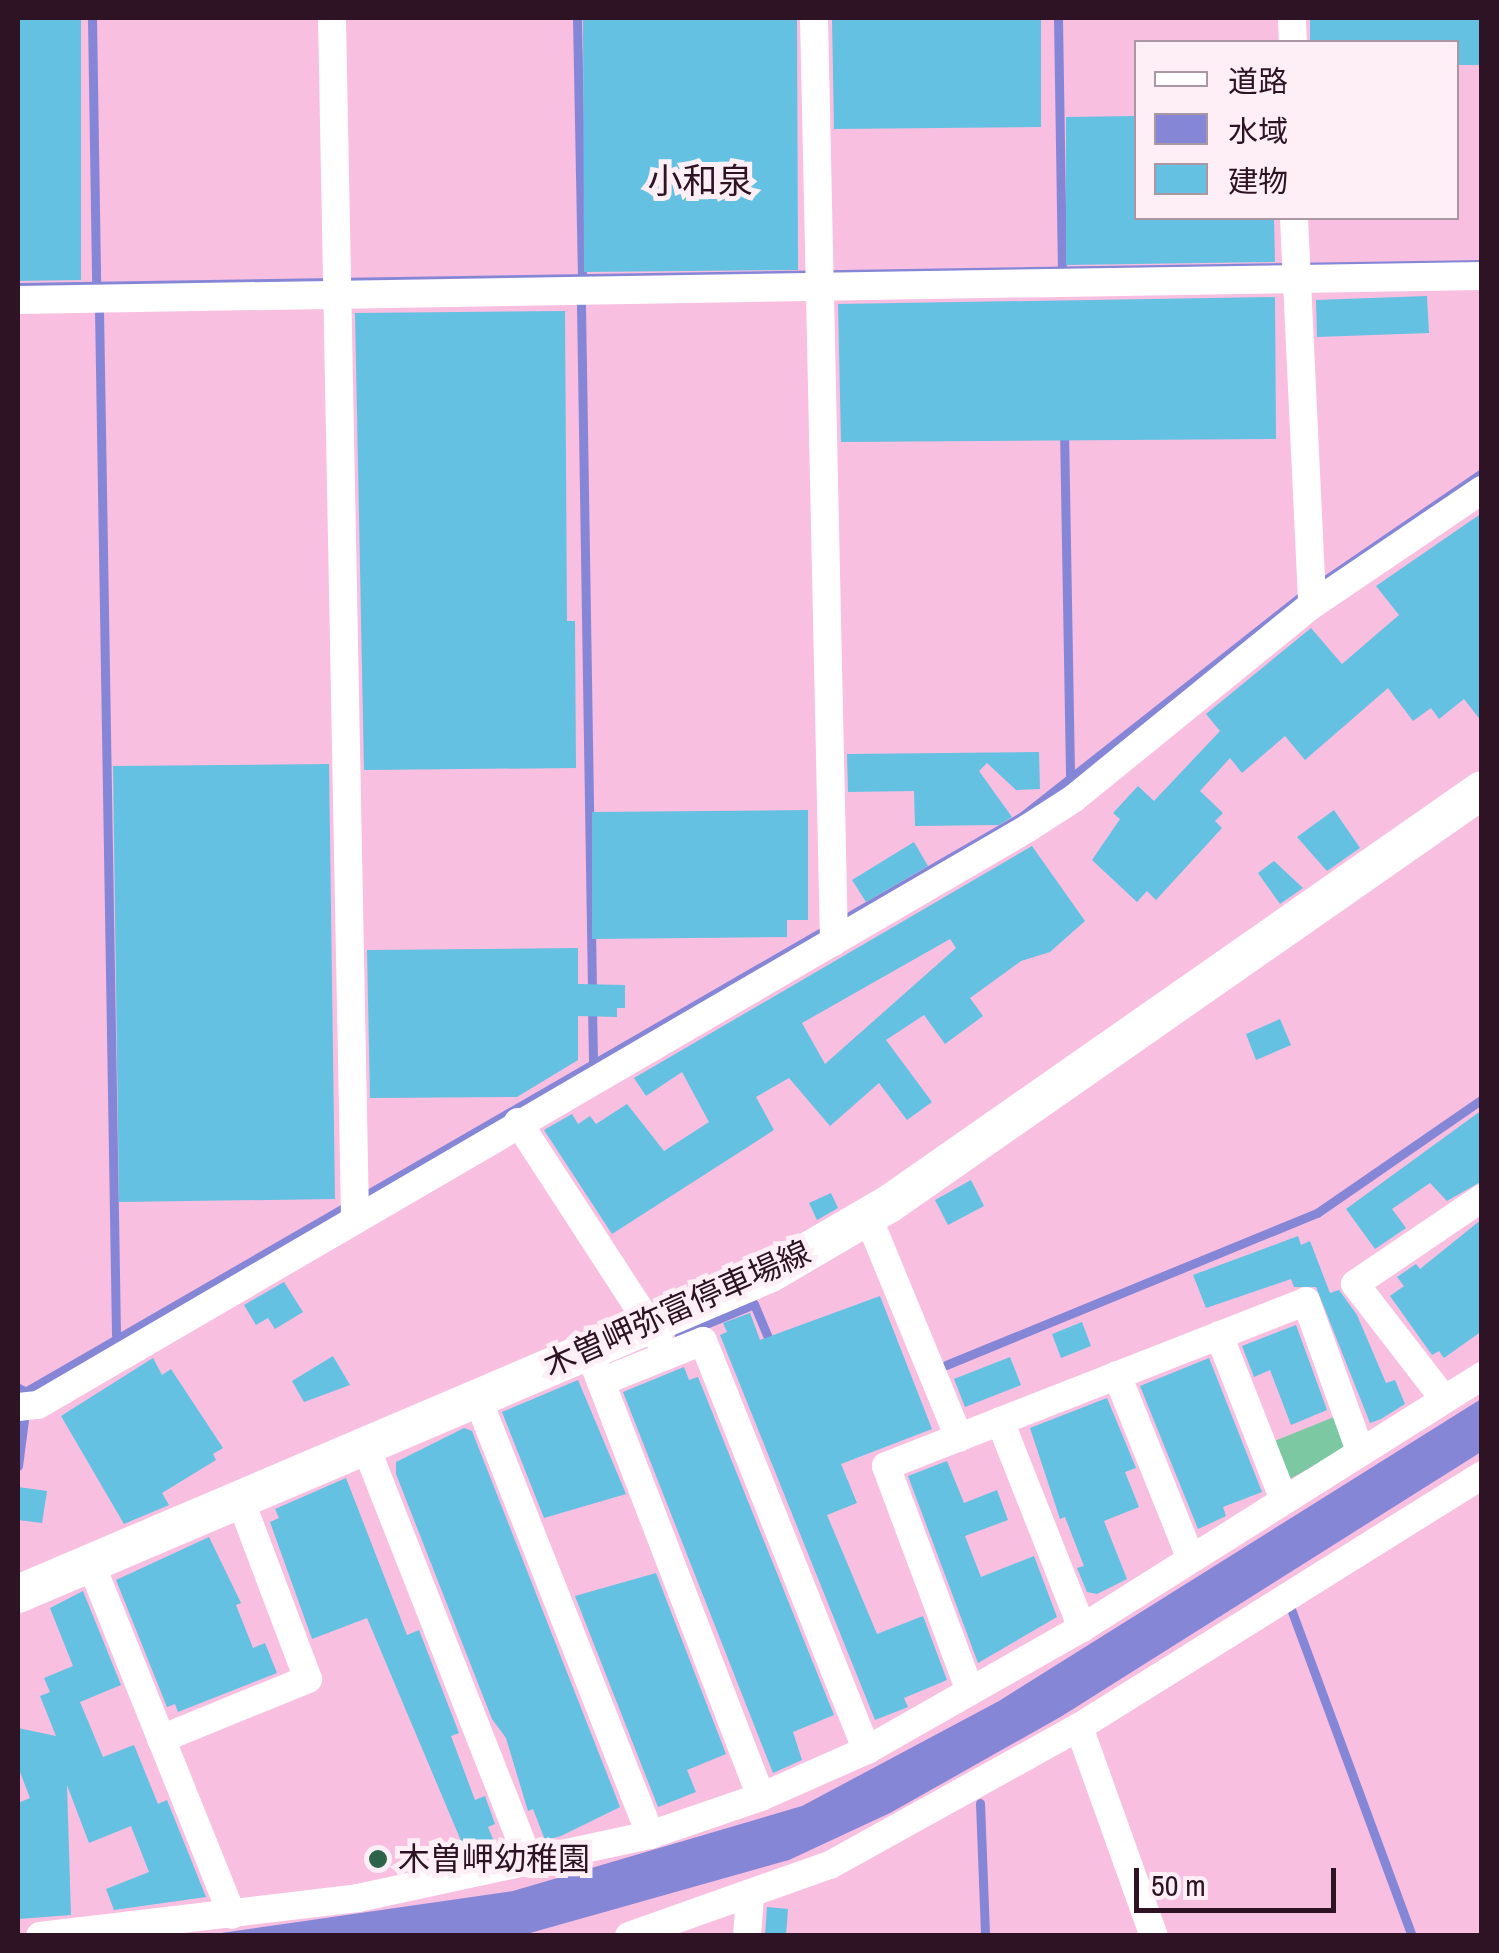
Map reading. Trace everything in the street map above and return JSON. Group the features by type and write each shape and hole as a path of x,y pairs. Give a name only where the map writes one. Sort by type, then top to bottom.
{"main road":[{"name":"木曽岬弥富停車場線","path":"18,1594 241,1502 477,1397 595,1366 659,1340 868,1217 1482,790"}],"street":[{"path":"332,18 353,1208"},
{"path":"814,18 832,931"},
{"path":"1294,220 1310,595"},
{"path":"18,300 336,286 1295,271 1482,276"},
{"path":"18,1408 38,1405 353,1208 518,1122 832,931 1074,799 1310,595 1482,490"},
{"path":"518,1122 659,1340 703,1341 867,1750"},
{"path":"1444,1399 1355,1284 1482,1198"},
{"path":"868,1217 958,1438"},
{"path":"970,1692 886,1466 1306,1300 1360,1451"},
{"path":"1219,1335 1284,1500"},
{"path":"595,1366 761,1797"},
{"path":"1117,1376 1191,1559"},
{"path":"40,1936 232,1915 530,1864 650,1835 761,1797 867,1750 1082,1628 1482,1376"},
{"path":"477,1397 650,1835"},
{"path":"1000,1422 1082,1628"},
{"path":"365,1445 530,1864"},
{"path":"628,1936 830,1866 1079,1726 1482,1475"},
{"path":"161,1738 308,1679 241,1502"},
{"path":"92,1564 232,1915"},
{"path":"1079,1726 1154,1936"},
{"path":"748,1936 750,1896"}],"green space":[{"path":"1339,1415 1346,1448 1288,1480 1272,1442"}],"water":[{"path":"1482,260 1481,267 18,288 18,283"},
{"path":"1481,469 1481,477 1071,788 26,1397 18,1392 18,1383 26,1387 1020,813 1298,594"},
{"path":"1481,1399 1481,1452 1062,1716 890,1813 789,1860 523,1935 207,1935 513,1891 802,1806 999,1701"}],"building":[{"path":"18,18 81,18 81,280 18,281"},
{"path":"583,18 797,18 798,270 584,272"},
{"path":"832,18 1041,18 1041,127 834,129"},
{"path":"1482,18 1482,65 1459,65 1459,40 1310,40 1310,19"},
{"path":"1134,116 1134,220 1274,220 1275,262 1066,265 1066,117"},
{"path":"1427,296 1429,333 1317,337 1316,300"},
{"path":"1275,297 1276,439 841,442 838,304"},
{"path":"565,311 567,621 575,621 576,768 364,770 355,313"},
{"path":"1482,513 1482,722 1464,699 1439,719 1431,708 1413,721 1388,688 1305,760 1285,736 1242,773 1230,758 1200,791 1223,813 1215,821 1222,828 1156,900 1147,891 1137,902 1092,860 1120,819 1113,813 1138,786 1154,801 1220,731 1206,714 1311,628 1342,664 1399,615 1376,586"},
{"path":"1039,752 1040,789 1016,790 987,763 979,771 1012,817 999,825 915,826 914,791 848,792 847,754"},
{"path":"329,764 335,1199 119,1202 113,766"},
{"path":"808,810 808,920 787,920 787,937 592,939 592,812"},
{"path":"1334,810 1360,848 1327,871 1297,837"},
{"path":"914,842 928,866 866,902 852,880"},
{"path":"1032,846 1085,921 1050,952 1021,961 970,998 983,1016 945,1044 924,1015 886,1040 932,1102 907,1120 879,1083 830,1126 789,1078 756,1097 774,1130 612,1234 544,1130 572,1114 578,1124 590,1116 596,1124 627,1104 664,1151 709,1122 682,1072 646,1096 634,1078","holes":["950,939 956,948 825,1064 802,1023"]},
{"path":"1274,861 1303,888 1280,904 1258,873"},
{"path":"578,948 578,984 625,985 625,1008 617,1008 617,1017 578,1016 578,1060 517,1097 370,1098 367,950"},
{"path":"1280,1019 1291,1045 1256,1060 1246,1034"},
{"path":"1482,1110 1482,1181 1447,1201 1430,1183 1392,1209 1406,1228 1375,1249 1346,1209"},
{"path":"971,1180 984,1206 948,1225 935,1200"},
{"path":"831,1193 838,1208 817,1220 809,1203"},
{"path":"1482,1219 1482,1331 1444,1358 1439,1351 1432,1355 1390,1296 1404,1286 1397,1277 1416,1264 1420,1269"},
{"path":"1298,1236 1301,1245 1310,1241 1330,1293 1339,1290 1357,1315 1386,1383 1395,1380 1405,1404 1381,1419 1370,1423 1316,1287 1294,1287 1291,1279 1206,1308 1193,1275"},
{"path":"284,1282 303,1312 275,1329 268,1318 256,1325 244,1305"},
{"path":"880,1296 932,1429 841,1464 857,1503 827,1515 877,1634 923,1616 947,1680 904,1698 908,1707 875,1720 720,1335 727,1332 723,1323 750,1313 760,1340"},
{"path":"1082,1322 1091,1346 1061,1358 1052,1334"},
{"path":"1296,1325 1327,1410 1291,1425 1270,1370 1254,1377 1242,1346"},
{"path":"333,1356 350,1385 304,1402 292,1381"},
{"path":"1010,1357 1021,1385 965,1407 954,1379"},
{"path":"153,1358 162,1375 171,1369 223,1448 213,1454 216,1460 162,1493 169,1505 124,1524 61,1416"},
{"path":"1209,1358 1262,1492 1223,1507 1226,1516 1198,1529 1140,1386"},
{"path":"684,1367 689,1380 698,1377 834,1715 793,1732 802,1760 773,1773 623,1392"},
{"path":"578,1380 626,1494 544,1518 502,1412"},
{"path":"1107,1398 1136,1468 1125,1472 1139,1507 1104,1521 1127,1579 1097,1594 1087,1592 1077,1568 1084,1566 1065,1517 1060,1519 1030,1428"},
{"path":"464,1428 472,1431 620,1807 545,1840 533,1809 528,1811 506,1738 492,1719 396,1474 396,1462"},
{"path":"947,1461 964,1503 997,1490 1008,1520 965,1536 981,1577 1034,1556 1057,1617 978,1663 908,1476"},
{"path":"346,1478 407,1635 419,1630 459,1733 451,1736 475,1800 485,1796 495,1824 488,1827 495,1844 467,1855 367,1618 312,1639 270,1522 279,1518 275,1509"},
{"path":"18,1487 47,1491 42,1523 18,1520"},
{"path":"209,1537 241,1603 236,1605 253,1648 265,1643 277,1673 178,1712 175,1704 167,1707 116,1580"},
{"path":"656,1573 726,1754 687,1770 696,1792 658,1807 575,1596"},
{"path":"83,1591 121,1685 80,1702 103,1757 134,1745 158,1804 167,1800 206,1897 114,1910 106,1889 149,1872 131,1826 89,1843 67,1785 71,1915 18,1919 18,1803 30,1798 18,1767 18,1728 56,1736 40,1696 50,1692 44,1678 73,1666 50,1608"},
{"path":"767,1907 788,1909 786,1936 765,1936"}],"waterway":[{"path":"92,18 96,281"},
{"path":"577,18 582,274"},
{"path":"1058,18 1062,267"},
{"path":"581,305 592,992"},
{"path":"99,309 116,1335"},
{"path":"1064,429 1070,778"},
{"path":"592,1007 593,1060"},
{"path":"946,1365 1317,1213 1482,1099"},
{"path":"679,1335 754,1304 772,1347"},
{"path":"18,1466 24,1420"},
{"path":"1291,1609 1412,1936"},
{"path":"980,1803 985,1936"}],"place":[{"name":"木曽岬幼稚園","path":"378,1859"}],"district":[{"name":"小和泉","path":"700,181"}]}
